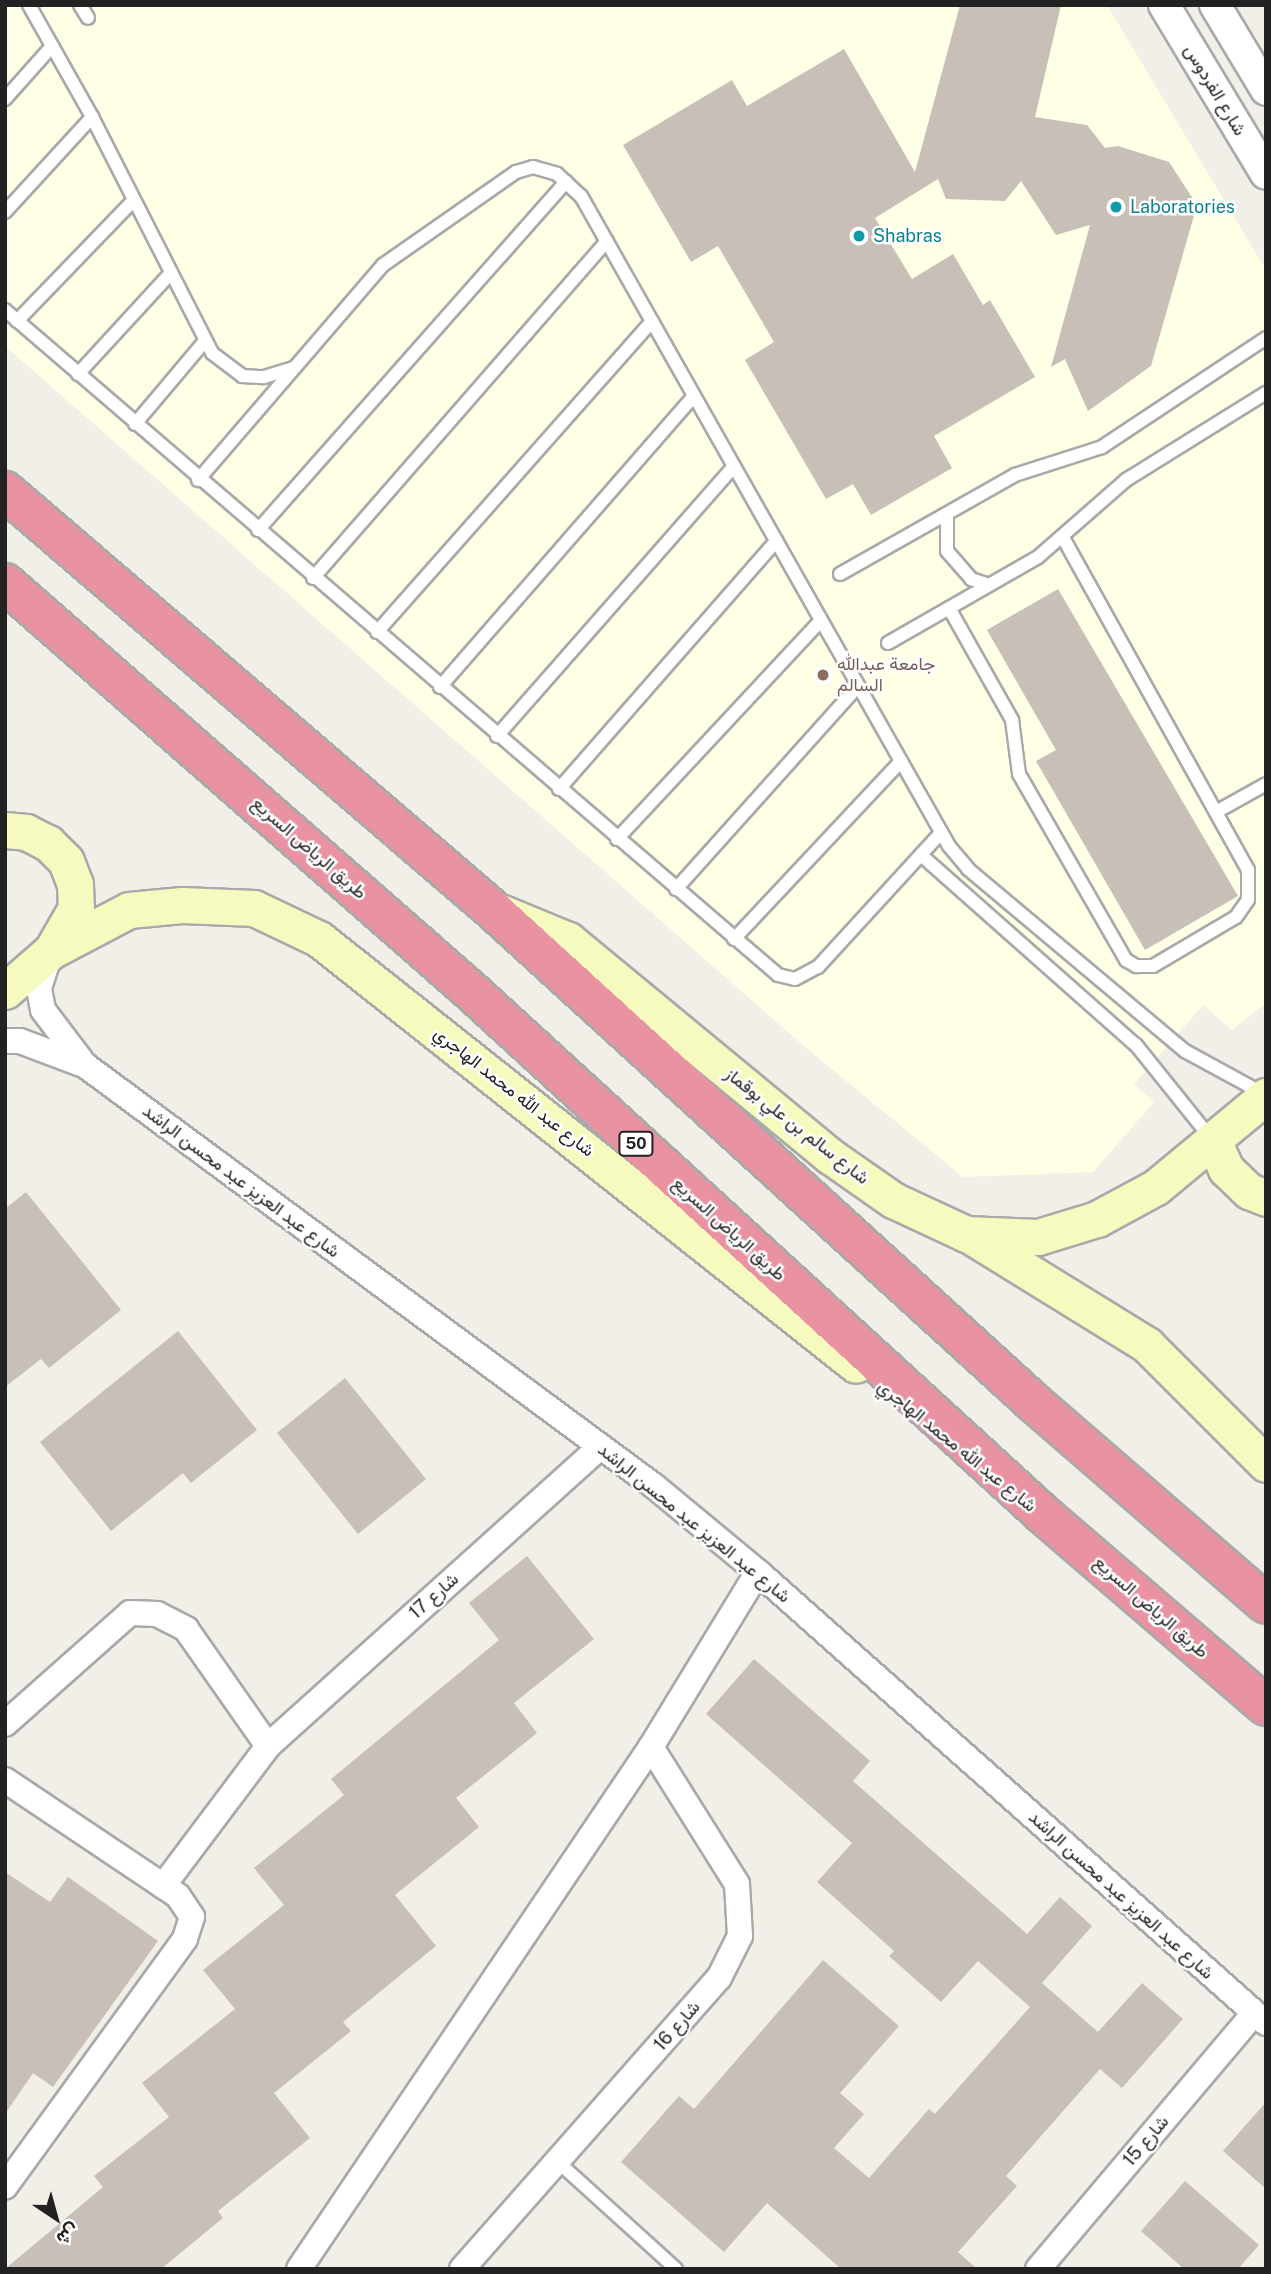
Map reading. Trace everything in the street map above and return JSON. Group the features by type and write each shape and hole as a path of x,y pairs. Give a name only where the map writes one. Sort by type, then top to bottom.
{"highway":[{"path":"5,491 492,909 1033,1402 1183,1529 1266,1604"},
{"name":"طريق الرياض السريع","path":"5,583 471,991 1045,1516 1266,1706"},
{"path":"1183,1529 1266,1570"}],"main road":[{"path":"5,830 26,832 48,842 66,861 75,884 76,908 51,951"},
{"name":"شارع عبد الله محمد الهاجري","path":"5,991 51,951 129,910 182,905 254,908 319,939 1045,1516"},
{"name":"شارع سالم بن علي بوقماز","path":"492,909 568,940 830,1156 893,1200 966,1234 1038,1237 1097,1219 1156,1187 1266,1095"},
{"path":"1213,1140 1226,1169 1249,1191 1266,1198"},
{"path":"966,1234 1147,1345 1266,1464"}],"street":[{"name":"شارع الفردوس","path":"1164,5 1266,174"},
{"path":"1215,5 1266,90"},
{"name":"شارع عبد العزيز عبد محسن الراشد","path":"51,951 39,989 43,1010 86,1066"},
{"name":"شارع عبد العزيز عبد محسن الراشد","path":"5,1041 45,1048 86,1066 600,1447 758,1572 1260,2018"},
{"name":"شارع 17","path":"163,1886 268,1746 600,1447"},
{"path":"299,2269 651,1747 758,1572"},
{"path":"5,1724 130,1613 157,1614 186,1629 268,1746"},
{"name":"شارع 16","path":"462,2269 719,1978 740,1936 737,1884 651,1747"},
{"path":"5,1780 163,1886 187,1905 192,1917 185,1939 5,2187"},
{"name":"شارع 15","path":"1038,2269 1260,2018"}],"lane":[{"path":"29,5 92,117 205,341 229,369 242,376 264,377 293,368"},
{"path":"80,5 88,18"},
{"path":"5,99 52,46"},
{"path":"5,212 92,117"},
{"path":"198,480 383,265 516,172 533,167 557,174 581,197 941,833 968,869 1185,1051 1266,1095"},
{"path":"258,530 566,182"},
{"path":"17,321 133,201"},
{"path":"313,578 607,241"},
{"path":"78,374 170,274"},
{"path":"5,310 198,480 778,975 795,979 808,974 941,833"},
{"path":"377,632 652,320"},
{"path":"840,574 1035,466 1102,447 1266,338"},
{"path":"135,424 205,341"},
{"path":"888,643 989,585 1063,538 1126,480 1266,393"},
{"path":"440,687 694,396"},
{"path":"498,736 734,466"},
{"path":"947,514 947,551 971,579 989,585"},
{"path":"949,608 1012,720 1020,774 1130,964 1153,966 1243,909 1250,890 1248,870 1063,538"},
{"path":"559,789 776,541"},
{"path":"617,839 821,620"},
{"path":"676,889 858,686"},
{"path":"734,939 901,761"},
{"path":"1216,812 1266,784"},
{"path":"921,855 1136,1045 1213,1140"},
{"path":"557,2161 676,2269"}],"shaded area":[{"name":"جامعة عبدالله السالم","path":"5,5 1107,5 1266,270 1266,1003 1232,1030 1203,1005 1134,1084 1154,1102 1093,1172 963,1177 805,1047 5,346"}],"building":[{"path":"960,5 1061,5 1035,117 1087,125 1105,148 1118,146 1169,162 1197,205 1151,366 1088,411 1065,359 1051,367 1090,225 1056,235 1021,181 1005,201 946,199 938,179 875,218 912,279 953,254 983,305 990,300 1035,377 934,436 952,468 871,515 853,484 826,499 745,360 774,342 718,246 691,262 623,145 732,80 747,106 844,49 915,172"},
{"path":"1058,589 1238,896 1145,950 1036,761 1056,750 987,630"},
{"path":"26,1192 121,1310 49,1368 41,1359 5,1387 5,1209"},
{"path":"178,1331 257,1430 191,1483 183,1473 111,1531 40,1442"},
{"path":"345,1378 426,1479 358,1534 277,1433"},
{"path":"527,1556 594,1639 514,1703 537,1733 456,1798 479,1827 395,1895 436,1946 343,2022 351,2031 274,2093 310,2138 218,2211 223,2218 161,2269 5,2269 103,2187 94,2176 169,2117 142,2083 235,2009 203,1970 284,1905 254,1868 344,1795 331,1779 499,1640 469,1603"},
{"path":"754,1659 870,1761 853,1781 1027,1934 1060,1897 1092,1926 1042,1983 1098,2032 1142,1983 1183,2019 1122,2088 1100,2069 1006,2176 1017,2186 958,2252 977,2269 841,2269 767,2203 724,2252 621,2162 679,2096 694,2109 823,1960 899,2026 840,2093 864,2114 834,2148 869,2178 929,2109 935,2114 1030,2007 978,1961 941,2002 889,1956 894,1951 817,1882 852,1843 706,1714"},
{"path":"5,1872 50,1902 68,1877 158,1941 53,2087 33,2073 5,2114"},
{"path":"1266,2102 1266,2189 1223,2151"},
{"path":"1185,2181 1259,2245 1238,2269 1184,2269 1141,2231"}],"place":[{"name":"Laboratories","path":"1116,207"},
{"name":"Shabras","path":"859,236"},
{"name":"جامعة عبدالله السالم","path":"823,675"}]}
